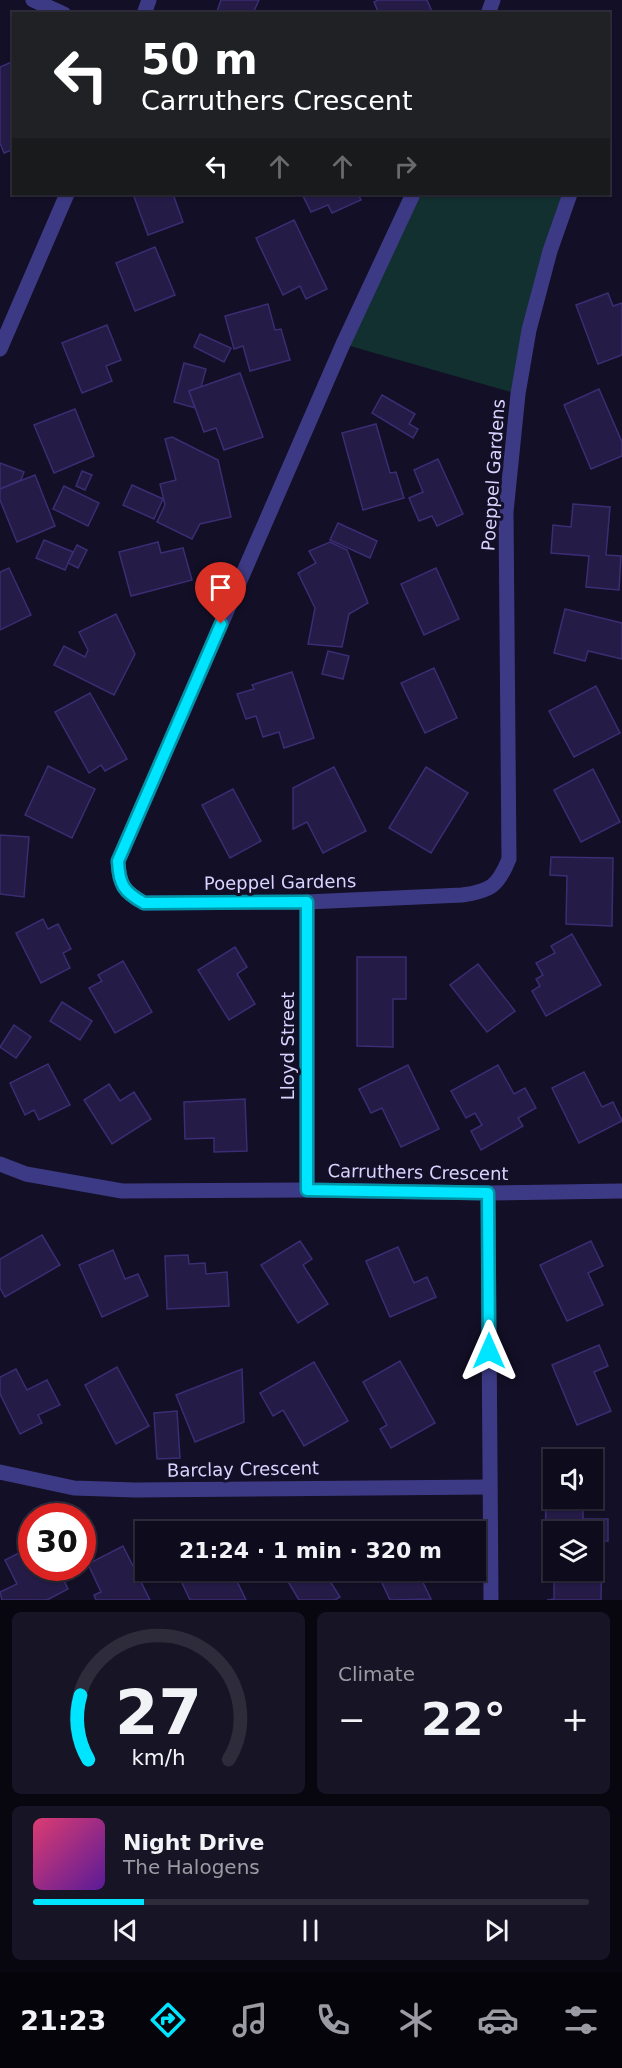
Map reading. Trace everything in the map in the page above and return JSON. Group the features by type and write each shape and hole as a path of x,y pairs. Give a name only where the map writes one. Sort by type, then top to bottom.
{"street":[{"path":"33,0 60,12"},
{"path":"0,349 4,330 67,195"},
{"name":"Poeppel Gardens","path":"413,195 343,344 118,861 118,875 123,888 144,903 307,902 481,892 495,885 503,873 509,859 506,512 518,394 530,330 550,251 570,195"},
{"name":"Lloyd Street","path":"307,902 307,1190"},
{"name":"Carruthers Crescent","path":"0,1164 26,1174 122,1191 307,1190 488,1193 622,1191"},
{"path":"488,1193 489,1486 492,1600"},
{"name":"Barclay Crescent","path":"0,1472 74,1488 489,1486"}],"green space":[{"path":"413,195 570,195 518,394 343,344"}],"building":[{"path":"221,0 259,0 254,11 256,12 217,12"},
{"path":"378,0 427,0 432,12 378,12 374,2"},
{"path":"12,62 12,150 4,153 0,143 0,67"},
{"path":"133,195 173,195 183,222 148,235"},
{"path":"302,195 358,195 361,200 332,213 328,205 311,212"},
{"path":"294,220 327,289 306,299 300,286 283,295 256,238"},
{"path":"155,247 175,295 135,311 116,263"},
{"path":"608,293 613,306 622,303 622,355 598,364 576,305"},
{"path":"268,304 275,330 281,329 290,360 250,371 243,346 234,349 225,316"},
{"path":"107,325 121,360 106,366 112,381 82,393 62,343"},
{"path":"200,334 231,348 224,362 194,347"},
{"path":"184,363 206,369 201,387 189,391 195,408 174,402"},
{"path":"240,373 263,437 224,450 216,428 204,432 189,391"},
{"path":"599,389 622,442 622,456 591,469 564,405"},
{"path":"382,395 415,414 409,424 418,429 413,438 372,413"},
{"path":"75,409 94,456 54,473 34,425"},
{"path":"376,424 390,473 396,472 404,498 363,510 342,433"},
{"path":"172,437 218,460 231,517 200,524 192,539 157,522 165,505 160,484 176,480 165,439"},
{"path":"438,459 463,514 437,526 432,516 419,521 409,498 423,492 414,470"},
{"path":"0,463 24,472 21,480 0,489"},
{"path":"82,471 92,475 85,490 76,486"},
{"path":"35,475 55,526 17,542 0,500 0,489"},
{"path":"132,485 163,499 154,519 123,505"},
{"path":"64,486 99,503 88,526 53,509"},
{"path":"573,504 610,507 606,555 621,556 619,590 586,587 589,556 551,553 553,525 571,527"},
{"path":"338,523 377,541 370,558 330,540"},
{"path":"44,540 73,552 65,570 36,558"},
{"path":"158,542 161,553 183,548 192,580 131,596 119,552"},
{"path":"330,542 347,550 368,603 349,614 342,647 308,644 315,608 298,573 316,563 309,551"},
{"path":"77,545 87,550 78,568 68,563"},
{"path":"9,568 31,615 0,630 0,572"},
{"path":"436,568 459,619 424,635 401,584"},
{"path":"565,609 622,623 622,659 588,651 585,661 554,653"},
{"path":"116,614 135,654 114,695 54,665 64,646 85,657 88,650 79,632"},
{"path":"328,651 349,656 343,679 322,674"},
{"path":"434,668 457,718 425,733 401,683"},
{"path":"292,672 314,738 284,748 279,732 263,737 256,716 246,719 237,694 254,689 252,685"},
{"path":"596,686 620,733 574,757 549,711"},
{"path":"90,693 127,759 105,771 101,765 89,773 55,712"},
{"path":"48,766 95,789 72,838 25,815"},
{"path":"334,767 366,831 323,853 307,822 293,829 293,788"},
{"path":"426,767 468,793 431,853 389,828"},
{"path":"593,769 620,822 581,842 554,790"},
{"path":"233,789 261,841 230,858 202,805"},
{"path":"0,835 29,837 24,897 0,894"},
{"path":"551,857 613,858 612,926 566,924 567,876 550,875"},
{"path":"43,919 48,929 58,924 71,949 63,953 70,968 41,983 16,933"},
{"path":"572,934 601,985 546,1016 532,991 540,986 536,979 543,975 536,963 555,953 551,946"},
{"path":"235,947 247,967 237,974 255,1004 229,1020 198,970"},
{"path":"357,957 406,957 406,999 393,999 393,1047 357,1046"},
{"path":"123,961 152,1012 115,1033 89,988 102,981 98,975"},
{"path":"478,964 515,1011 487,1032 450,985"},
{"path":"62,1002 92,1021 80,1040 50,1021"},
{"path":"14,1025 31,1037 16,1058 0,1047"},
{"path":"48,1064 70,1105 39,1120 34,1110 25,1115 10,1083"},
{"path":"408,1065 439,1129 401,1147 382,1108 371,1113 359,1089"},
{"path":"498,1065 514,1094 525,1088 536,1108 518,1118 523,1126 481,1150 471,1131 482,1125 475,1113 466,1118 451,1091"},
{"path":"584,1072 602,1107 613,1102 622,1121 579,1143 552,1088"},
{"path":"109,1084 120,1101 134,1092 151,1119 112,1144 84,1100"},
{"path":"245,1099 247,1151 214,1152 214,1138 185,1139 184,1102"},
{"path":"42,1235 60,1265 5,1297 0,1288 0,1259"},
{"path":"300,1241 312,1259 303,1265 328,1304 298,1323 261,1265"},
{"path":"591,1241 603,1266 588,1273 603,1305 567,1321 540,1265"},
{"path":"398,1247 414,1283 427,1277 436,1297 390,1317 366,1261"},
{"path":"113,1250 125,1279 138,1274 148,1296 102,1317 79,1265"},
{"path":"188,1255 189,1264 205,1263 206,1274 227,1272 229,1306 167,1309 165,1256"},
{"path":"599,1345 608,1366 594,1372 611,1411 577,1425 552,1365"},
{"path":"400,1361 435,1423 391,1448 380,1429 387,1425 363,1382"},
{"path":"314,1362 348,1421 304,1446 283,1410 273,1416 260,1393"},
{"path":"117,1367 149,1426 116,1444 85,1385"},
{"path":"16,1369 27,1390 47,1380 60,1405 38,1415 42,1423 20,1434 0,1394 0,1377"},
{"path":"242,1369 244,1422 195,1442 176,1395"},
{"path":"177,1411 180,1458 157,1459 154,1413"},
{"path":"546,1509 583,1509 583,1519 608,1519 608,1541 603,1541 603,1521 546,1521"},
{"path":"123,1546 135,1570 135,1581 140,1581 150,1600 96,1600 94,1595 101,1592 96,1581 96,1560"},
{"path":"18,1554 18,1581 64,1581 68,1589 47,1600 2,1600 0,1592 17,1584 5,1560"},
{"path":"181,1581 237,1581 246,1600 190,1600"},
{"path":"288,1581 330,1581 340,1597 335,1600 299,1600"},
{"path":"381,1581 422,1581 431,1599 390,1600"},
{"path":"554,1581 601,1581 601,1600 547,1600 554,1599"}],"route":[{"path":"221,624 118,861 118,875 123,888 144,903 307,902 307,1190 488,1193 489,1351"}]}
